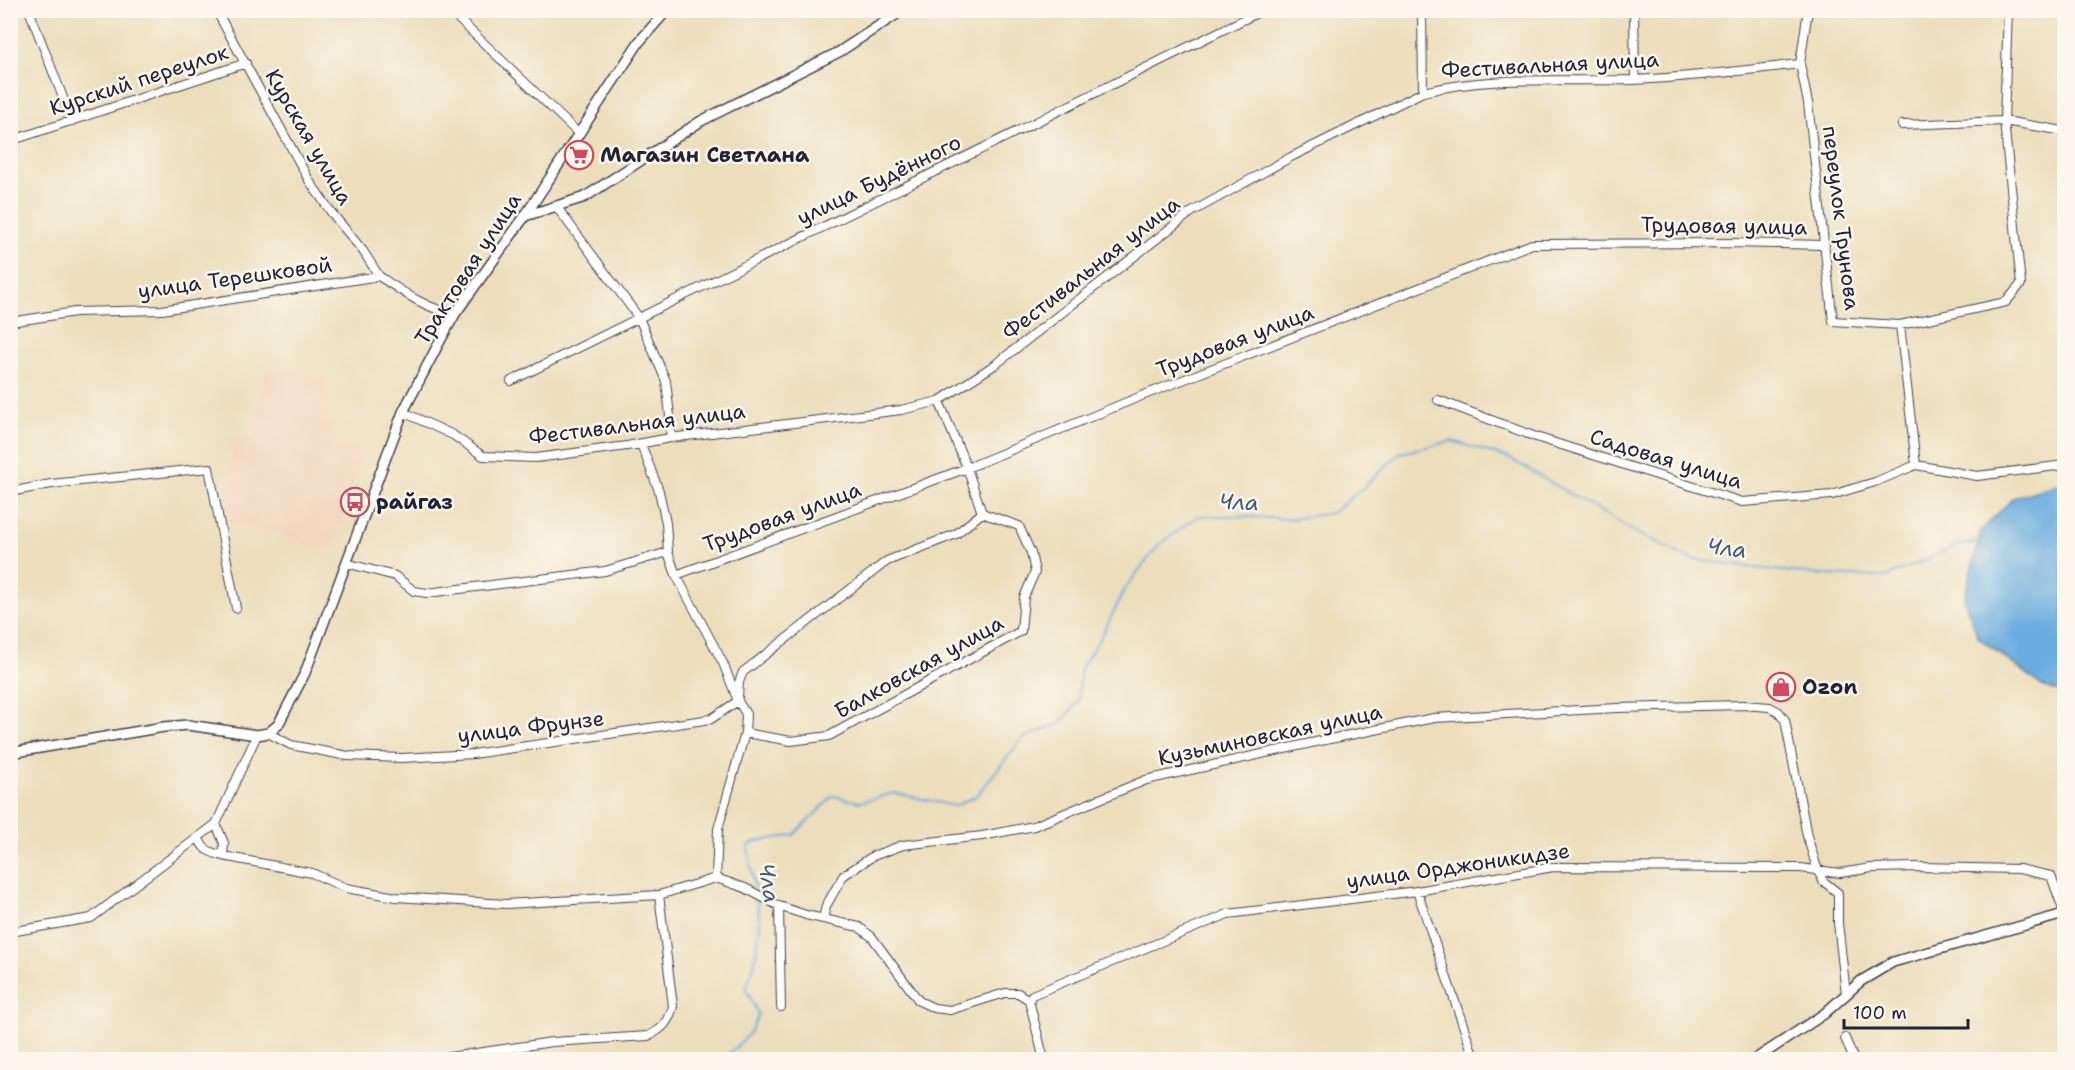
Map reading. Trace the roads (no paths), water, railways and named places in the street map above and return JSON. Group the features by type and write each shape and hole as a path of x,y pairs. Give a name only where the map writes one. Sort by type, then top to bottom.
{"street":[{"path":"29,10 72,121"},
{"name":"Курская улица","path":"216,10 310,182 363,251 379,276"},
{"path":"449,10 578,133"},
{"name":"Трактовая улица","path":"268,733 278,724 305,673 403,412 455,314 525,216 639,42 667,10"},
{"path":"525,216 585,196 701,121 839,52 903,10"},
{"name":"улица Будённого","path":"511,381 1263,10"},
{"path":"1422,10 1423,92"},
{"path":"1634,10 1635,80"},
{"name":"переулок Трунова","path":"1808,10 1800,64 1808,104 1833,321 1900,325 2006,302 2021,284 2004,121 2008,10"},
{"name":"Курский переулок","path":"10,141 246,63"},
{"name":"Фестивальная улица","path":"403,412 453,435 483,456 536,458 670,438 900,410 939,400 996,364 1190,213 1291,157 1423,92 1446,86 1520,81 1635,80 1800,64"},
{"path":"1902,125 2004,121 2064,131"},
{"path":"556,206 639,318 666,381 671,425 670,438"},
{"name":"Трудовая улица","path":"676,574 967,468 1139,397 1532,244 1825,245"},
{"path":"379,276 437,311 455,314"},
{"name":"улица Терешковой","path":"10,322 75,312 162,310 379,276"},
{"path":"1900,325 1916,465 1977,476 2064,465"},
{"path":"738,701 739,682 743,672 797,628 887,561 956,534 982,513 967,468 939,400"},
{"name":"Садовая улица","path":"1438,400 1536,437 1742,502 1832,495 1875,482 1916,465"},
{"path":"641,444 659,491 666,523 668,552 676,574 723,663 738,701 746,714 745,734 718,830 716,878"},
{"path":"10,492 51,484 209,468 236,608"},
{"name":"Балковская улица","path":"745,734 791,741 829,736 1021,631 1024,597 1035,572 1030,553 1018,526 982,513"},
{"path":"346,563 395,576 414,591 427,592 605,571 668,552"},
{"name":"улица Фрунзе","path":"268,733 291,745 348,756 402,758 473,754 711,719 738,701"},
{"name":"Кузьминовская улица","path":"823,919 826,906 843,876 873,856 903,845 982,836 1034,826 1146,780 1434,718 1617,708 1743,705 1770,707 1779,712 1785,720 1807,836 1818,871"},
{"path":"10,753 188,725 257,735 268,733"},
{"path":"10,932 91,918 200,837 216,824 257,735"},
{"path":"216,824 224,843 223,856"},
{"path":"200,837 201,846 207,851 223,856 312,873 346,888 396,897 507,904 659,895 716,878 745,888 779,906 859,927 872,937 919,1001 934,1008 950,1010 1005,993 1018,993 1029,1000 1044,1059"},
{"name":"улица Орджоникидзе","path":"1029,1000 1032,995 1228,914 1417,891 1553,867 1800,868 1840,873 1872,868 2019,869 2051,876 2064,913"},
{"path":"1818,871 1823,881 1838,893 1838,923 1846,994"},
{"path":"1417,891 1475,1059"},
{"path":"429,1059 552,1042 648,1036 661,1030 670,1019 673,1006 659,895"},
{"path":"779,906 781,1007"},
{"path":"1754,1059 1824,1014 1861,981 1893,962 2064,913"},
{"path":"1845,1038 1854,1059"}],"water":[{"path":"2064,482 2064,694 2042,686 1978,637 1964,600 1981,531 2013,498"}],"waterway":[{"name":"Чла","path":"755,890 748,847 754,842 794,835 833,796 860,802 894,793 955,806 976,796 1023,738 1061,723 1078,702 1081,668 1102,635 1126,587 1159,545 1198,516 1291,519 1332,513 1362,489 1400,453 1452,441 1509,458 1635,532 1691,559 1823,575 1886,577 1956,546 1980,542"},
{"name":"Чла","path":"718,1060 743,1041 758,1014 746,989 755,961 760,925 756,895"}],"place":[{"name":"Магазин Светлана","path":"579,155"},
{"name":"райгаз","path":"355,502"},
{"name":"Ozon","path":"1781,687"}]}
